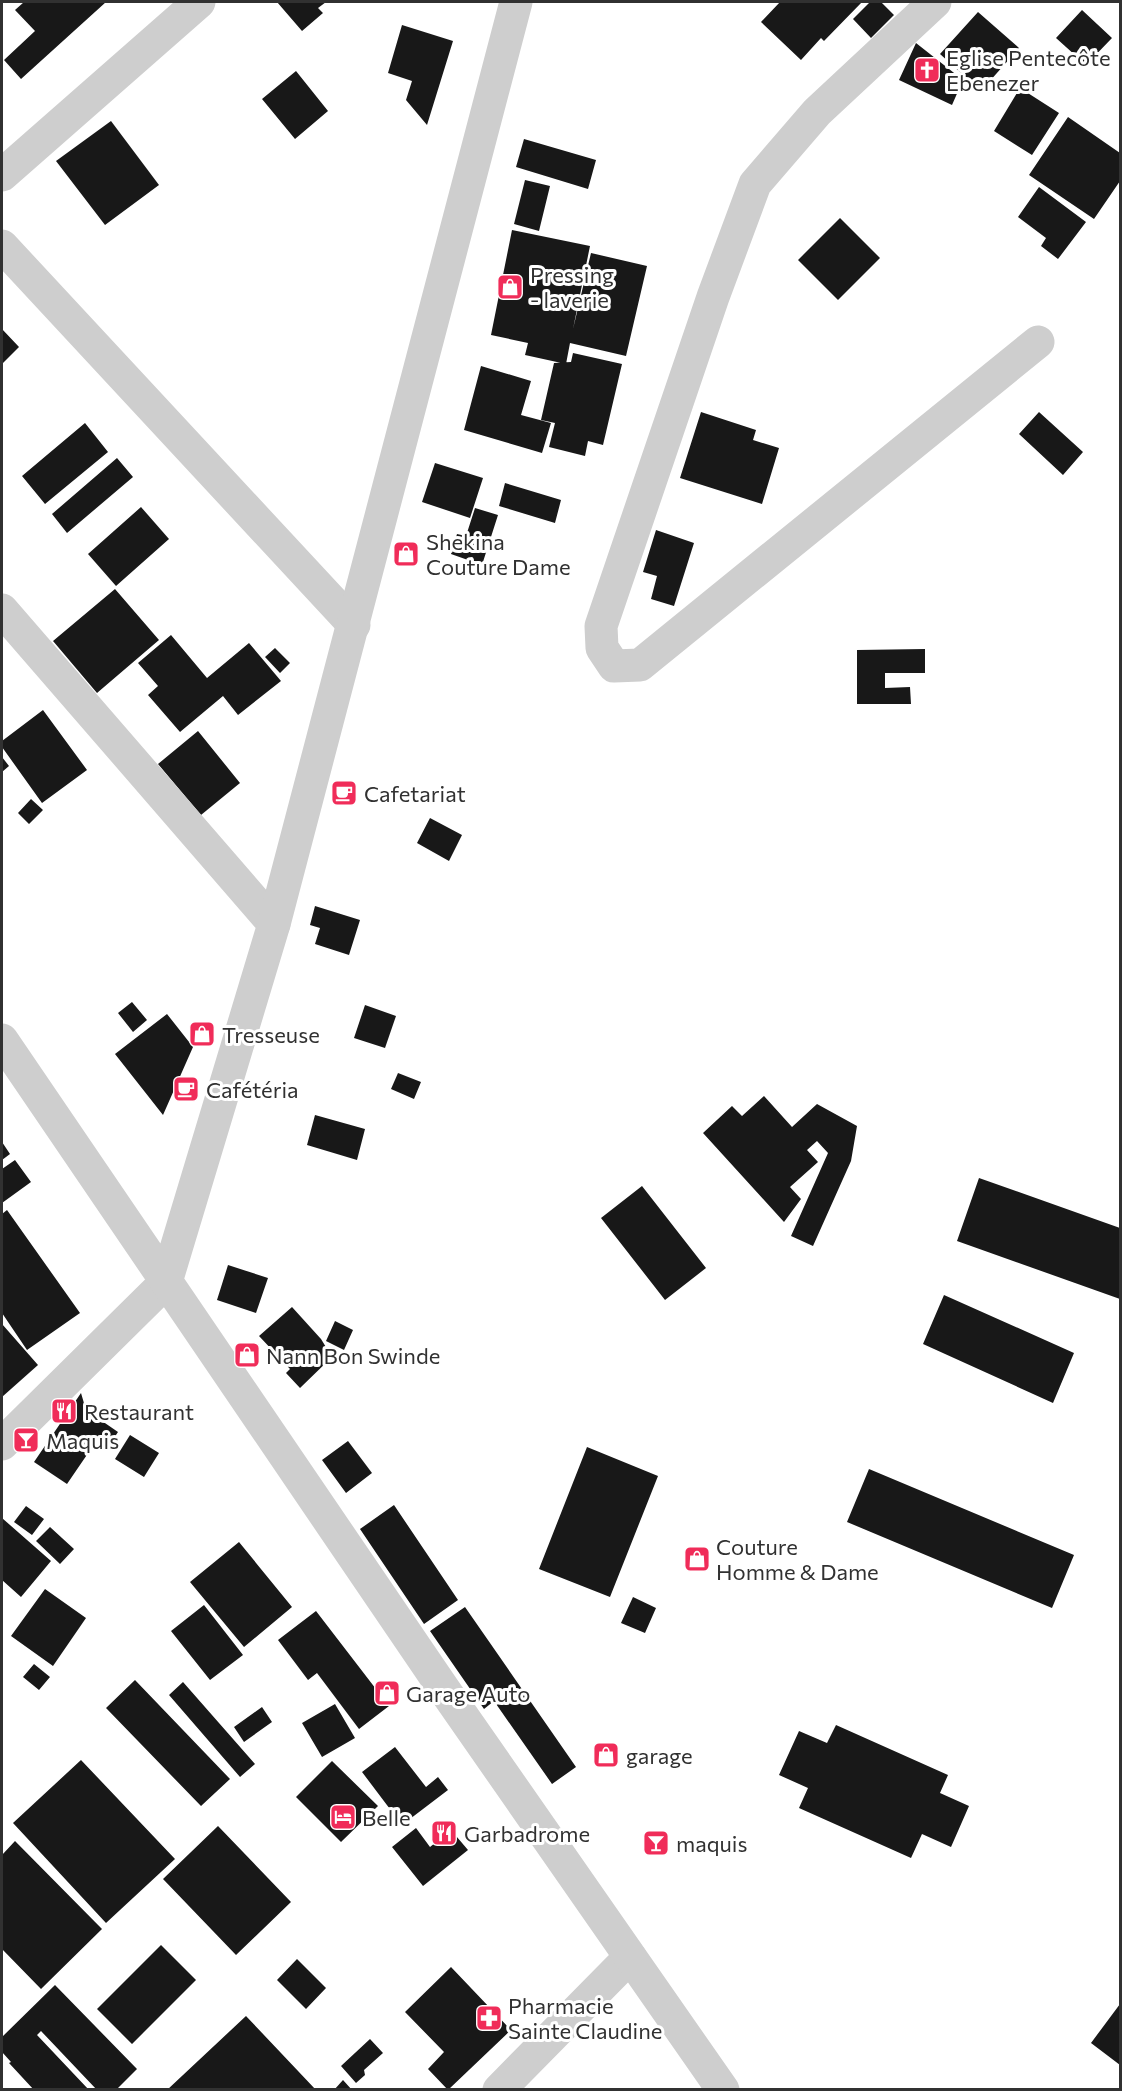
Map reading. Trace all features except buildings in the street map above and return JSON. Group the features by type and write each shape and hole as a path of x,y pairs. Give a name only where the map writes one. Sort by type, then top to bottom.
{"street":[{"path":"2,1444 166,1282 274,924 516,2"},
{"path":"934,2 816,112 755,184 713,297 601,626 602,648 614,666 640,665 1038,342"},
{"path":"2,174 178,8"},
{"path":"2,246 354,625"},
{"path":"2,610 274,924"},
{"path":"2,1040 443,1688 723,2090"},
{"path":"499,2090 630,1957"}],"place":[{"name":"Eglise Pentecôte Ebenezer","path":"927,70"},
{"name":"Pressing - laverie","path":"510,287"},
{"name":"Shekina Couture Dame","path":"406,554"},
{"name":"Cafetariat","path":"344,793"},
{"name":"Tresseuse","path":"202,1034"},
{"name":"Cafétéria","path":"186,1089"},
{"name":"Nann Bon Swinde","path":"247,1355"},
{"name":"Restaurant","path":"64,1411"},
{"name":"Maquis","path":"26,1440"},
{"name":"Couture Homme & Dame","path":"697,1559"},
{"name":"Garage Auto","path":"387,1693"},
{"name":"garage","path":"606,1755"},
{"name":"Belle","path":"343,1817"},
{"name":"Garbadrome","path":"444,1833"},
{"name":"maquis","path":"656,1843"},
{"name":"Pharmacie Sainte Claudine","path":"489,2018"}]}
